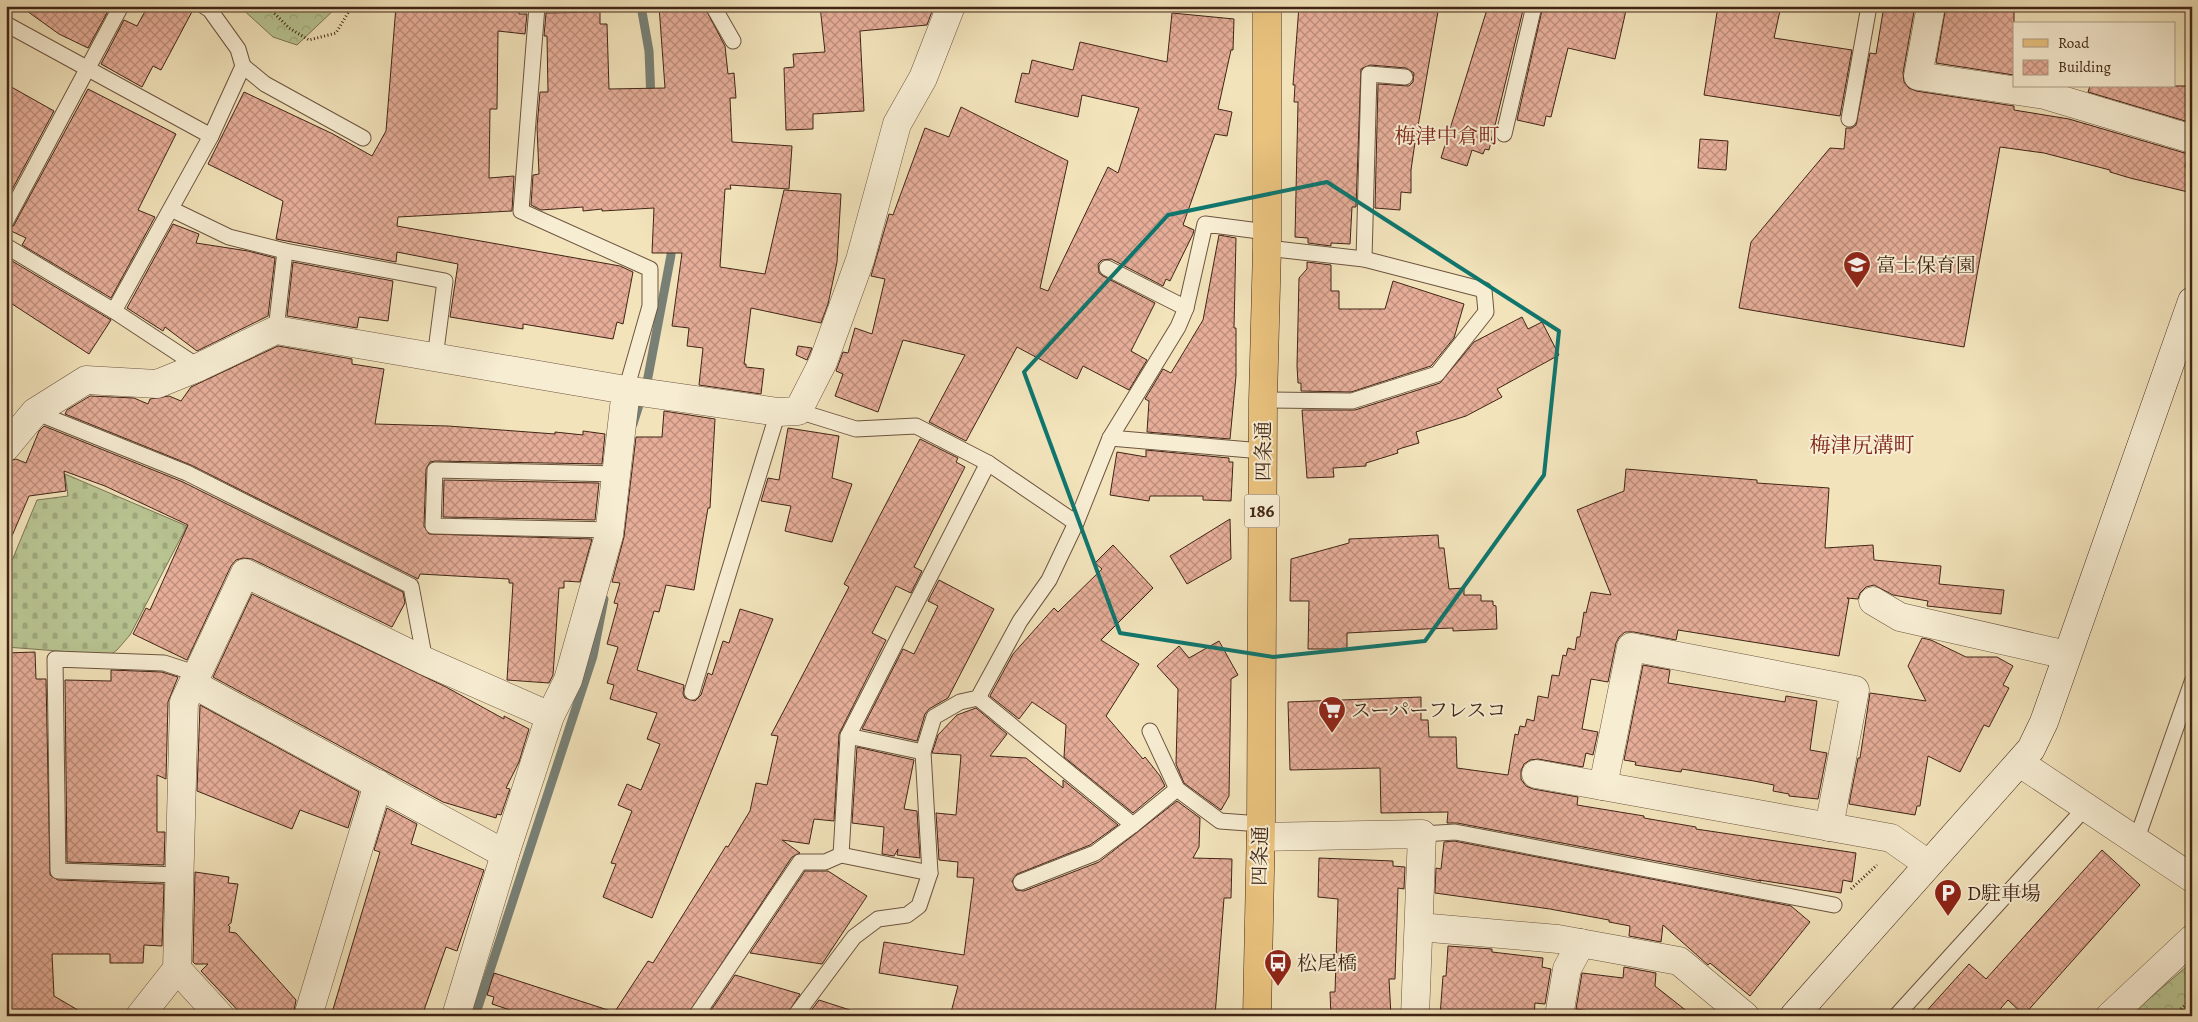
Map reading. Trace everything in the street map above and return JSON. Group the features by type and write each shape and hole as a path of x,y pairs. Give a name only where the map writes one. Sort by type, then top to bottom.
{"main road":[{"name":"四条通","path":"1257,1016 1261,831 1262,451 1267,240 1267,6"}],"street":[{"path":"6,447 35,412 86,380 157,384 199,367 276,330 626,390 788,411 823,362 860,260 897,124 923,78 951,6"},
{"path":"1931,6 1918,76 2045,95 2192,139"},
{"path":"1794,1016 2031,749 2044,722 2192,301"},
{"path":"456,1016 505,854 550,716 568,680 610,530 626,390"},
{"path":"6,415 35,412"},
{"path":"140,1016 177,969 184,702 245,573 425,661 550,716"},
{"path":"1873,601 1900,617 2067,655"},
{"path":"1603,786 1631,648 1854,690 1829,827"},
{"path":"195,679 505,854"},
{"path":"2020,763 2192,878"},
{"path":"1536,774 1891,838 1928,864"},
{"path":"308,1016 378,784"},
{"path":"1261,831 1422,834 1416,1016"},
{"path":"1419,927 1558,939 1679,961 1746,1016"},
{"path":"2110,1016 2192,940"},
{"path":"1559,1016 1567,968 1581,943"},
{"path":"177,969 220,1016"}],"lane":[{"path":"6,221 121,6"},
{"path":"204,6 210,10 238,49 243,66 265,84 363,138"},
{"path":"537,6 521,211 650,269 650,306 626,390"},
{"path":"713,6 733,41"},
{"path":"1504,134 1534,6"},
{"path":"1849,119 1869,6"},
{"path":"6,24 211,136"},
{"path":"114,311 211,136 243,66"},
{"path":"1364,258 1370,74 1405,78"},
{"path":"171,209 229,237 284,251 445,281 435,358"},
{"path":"795,1016 854,937 878,919 907,915 919,906 930,872 923,752 934,717 960,702 978,698 1020,621 1049,580 1076,522 1110,438 1178,327 1186,308 1205,224 1267,240 1364,258 1484,290 1486,312 1437,374 1352,401 1263,400"},
{"path":"6,246 114,311 199,367"},
{"path":"276,330 284,251"},
{"path":"1107,268 1186,308"},
{"path":"692,692 788,411 856,429 916,426 988,463 1076,522"},
{"path":"35,412 186,473 411,586 425,661"},
{"path":"1110,438 1262,451"},
{"path":"841,855 848,736 988,463"},
{"path":"610,530 432,526 435,470 616,474"},
{"path":"179,875 58,871 55,659 164,663 195,679"},
{"path":"2136,841 2192,682"},
{"path":"978,698 1134,825"},
{"path":"1150,731 1177,789 1220,821 1261,831"},
{"path":"848,736 923,752"},
{"path":"1021,882 1095,854 1134,825 1177,789"},
{"path":"1896,1016 2086,808"},
{"path":"1422,834 1455,832 1834,905"},
{"path":"696,1016 800,862 825,862 841,855 930,872"}],"path":[{"path":"267,6 289,28 309,40 336,33 352,6"},
{"path":"2173,1016 2192,999"},
{"path":"2178,1016 2192,1010"}],"highlighted area":[{"path":"1327,182 1559,331 1544,475 1425,641 1273,657 1120,633 1024,372 1168,215"}],"green space":[{"path":"239,6 338,6 297,45 273,37"},
{"path":"65,474 187,526 130,635 110,655 6,647 6,575 37,500 68,496"},
{"path":"2192,961 2192,1016 2129,1016 2186,967"}],"building":[{"path":"20,6 98,6 108,11 88,48 59,34"},
{"path":"148,6 195,6 161,70 153,66 142,87 101,64 124,20 137,26"},
{"path":"396,6 519,6 519,14 527,14 525,34 498,31 497,109 490,109 489,178 514,176 512,211 398,217 397,226 620,266 633,272 623,324 617,322 613,339 523,324 523,329 450,317 458,264 397,252 396,262 276,239 283,201 208,164 244,92 333,134 372,156 386,131"},
{"path":"659,6 704,6 725,46 728,74 734,73 736,98 730,98 732,142 792,146 789,189 730,185 731,189 725,189 720,267 765,274 784,190 841,194 837,262 828,304 821,323 751,308 744,364 746,364 746,367 764,369 761,394 699,385 703,348 687,346 689,328 672,326 682,253 652,253 654,208 583,211 583,207 541,210 531,205 533,175 539,174 537,127 540,92 548,92 547,36 544,36 546,13 600,12 600,24 607,24 609,89 665,88"},
{"path":"820,6 934,6 927,25 860,31 864,111 813,114 813,129 786,130 784,68 794,67 793,54 825,52"},
{"path":"1299,6 1439,6 1414,149 1411,170 1411,193 1401,192 1400,210 1375,208 1378,84 1409,86 1413,82 1414,73 1406,68 1370,65 1361,69 1356,207 1352,207 1350,244 1331,243 1331,246 1308,243 1308,238 1295,237 1298,102 1294,102 1295,85 1293,85"},
{"path":"1488,6 1524,6 1489,150 1485,149 1483,154 1472,150 1467,166 1441,158"},
{"path":"1543,6 1627,6 1615,59 1568,48 1551,117 1546,116 1544,126 1517,120"},
{"path":"1718,6 1781,6 1774,38 1852,50 1840,116 1704,95"},
{"path":"1884,6 1915,6 1903,73 1904,82 1909,88 1916,91 2014,106 2014,110 2069,119 2188,154 2185,167 2192,169 2188,192 2130,178 2110,172 2110,170 2044,153 2000,147 1964,347 1739,308 1751,242 1830,148 1844,149 1846,128 1852,128 1856,125 1870,53 1876,54"},
{"path":"1946,6 2014,6 2013,75 1936,63"},
{"path":"1172,13 1234,19 1233,50 1231,50 1218,109 1232,112 1227,136 1215,134 1183,225 1194,230 1193,234 1170,281 1166,279 1163,286 1111,259 1102,260 1098,264 1099,273 1103,276 1155,303 1131,351 1147,360 1129,390 1083,366 1077,379 1017,347 966,441 929,422 965,355 903,340 878,412 835,396 843,374 836,371 843,352 848,353 855,328 872,334 885,279 871,276 889,214 893,215 925,128 949,137 961,107 1068,161 1040,288 1048,291 1108,167 1118,173 1139,108 1082,95 1078,117 1015,102 1022,73 1029,74 1032,60 1073,70 1080,42 1167,62"},
{"path":"6,84 54,111 6,201"},
{"path":"2176,86 2192,86 2192,123 2088,92 2089,88 2176,88"},
{"path":"88,89 176,134 138,210 155,217 111,298 22,245 26,238 9,230 14,225"},
{"path":"1700,139 1728,141 1726,170 1698,168"},
{"path":"173,224 199,234 196,243 248,251 275,258 268,316 197,351 165,327 163,331 127,308"},
{"path":"1219,235 1236,238 1234,328 1236,328 1236,376 1230,439 1147,432 1149,401 1145,399 1163,369 1171,373 1203,320"},
{"path":"12,261 111,320 89,354 6,300 6,270"},
{"path":"293,262 393,281 388,321 359,317 357,328 287,316"},
{"path":"1307,262 1331,265 1331,291 1339,291 1339,309 1385,309 1393,281 1464,304 1454,338 1431,366 1351,392 1301,391 1301,383 1298,383 1297,366 1299,278 1307,269"},
{"path":"1522,317 1528,329 1542,322 1559,355 1497,389 1502,397 1466,416 1416,432 1419,443 1397,450 1398,453 1366,463 1366,466 1333,468 1334,477 1307,478 1302,410 1355,410 1440,383 1474,342"},
{"path":"278,346 352,359 352,364 384,369 375,424 448,426 555,434 555,432 583,435 583,431 605,434 602,464 435,461 430,462 426,469 424,526 429,534 592,539 580,582 564,581 564,588 559,588 553,675 549,683 507,680 513,583 509,583 509,579 420,574 418,579 191,465 65,414 67,410 90,396 134,398 148,404 150,399 169,396 181,401 191,387"},
{"path":"798,346 812,348 807,360 796,355"},
{"path":"664,411 715,419 710,508 708,508 694,590 666,585 659,612 654,611 637,670 684,685 683,694 685,698 695,701 701,695 708,673 712,675 723,641 729,643 740,609 773,619 652,918 603,897 616,864 611,863 632,811 618,805 627,784 641,790 660,744 647,739 657,713 610,699 614,685 607,683 618,647 607,644 618,604 614,603 620,583 612,582 624,537 636,437 662,437"},
{"path":"44,426 183,482 403,592 405,603 392,627 252,559 243,558 236,560 231,566 187,660 133,634 146,608 150,610 188,525 105,486 64,471 66,491 29,496 6,550 6,462 16,459 26,463 39,431"},
{"path":"788,428 839,436 832,478 852,484 832,542 785,531 791,506 761,501 768,478 779,480"},
{"path":"920,439 958,458 956,462 965,467 914,567 922,571 911,593 896,586 872,633 886,640 839,734 834,821 814,819 809,844 782,840 800,853 792,857 687,1016 612,1016 648,961 653,963 726,846 728,847 750,811 756,783 767,785 778,736 771,735 849,587 844,584"},
{"path":"1146,450 1229,458 1229,462 1233,462 1231,501 1203,500 1203,496 1150,496 1149,501 1110,495 1117,452 1146,457"},
{"path":"1626,469 1757,480 1757,483 1829,488 1825,548 1873,545 1874,560 1941,566 1939,584 2004,590 2001,614 1927,606 1928,601 1893,595 1874,585 1866,587 1860,593 1858,599 1847,598 1849,599 1839,656 1678,630 1676,640 1625,632 1616,643 1608,682 1591,679 1582,729 1598,732 1593,755 1586,753 1583,767 1538,759 1530,760 1524,764 1521,771 1521,779 1526,786 1578,797 1577,805 1644,816 1644,818 1696,827 1696,829 1856,853 1852,882 1843,880 1841,893 1759,880 1761,881 1457,823 1447,823 1448,812 1381,813 1380,768 1290,770 1288,702 1421,697 1421,720 1428,720 1429,737 1456,737 1457,768 1508,775 1515,734 1518,735 1520,726 1525,727 1527,719 1534,721 1538,696 1548,698 1552,675 1559,676 1563,655 1566,656 1568,648 1575,650 1577,637 1580,637 1584,612 1586,613 1591,592 1611,595 1577,510 1624,491"},
{"path":"444,480 599,483 595,520 443,517"},
{"path":"1230,519 1231,559 1187,584 1170,556"},
{"path":"1438,535 1439,548 1444,548 1449,589 1464,588 1464,595 1481,595 1481,601 1493,601 1493,605 1496,606 1497,629 1453,631 1453,628 1347,633 1347,649 1308,649 1309,601 1290,601 1291,559 1349,543 1349,539"},
{"path":"1113,545 1153,588 1101,640 1139,664 1106,716 1143,759 1145,757 1160,776 1165,786 1133,813 1064,757 1066,725 1032,702 1019,719 990,696 1013,654 1054,608 1058,612 1102,569 1095,563"},
{"path":"939,580 994,609 948,698 929,709 925,714 917,741 862,729 903,649 914,654 938,606 928,601"},
{"path":"252,594 446,687 504,719 504,716 529,729 519,762 506,788 510,789 501,815 497,814 496,818 443,802 213,677"},
{"path":"1922,638 1931,640 1966,657 1997,657 2013,666 2003,685 2009,688 1989,727 1984,725 1960,772 1928,756 1920,806 1917,806 1915,815 1849,804 1858,758 1860,758 1870,693 1926,701 1908,666"},
{"path":"1219,641 1238,675 1231,679 1229,796 1221,810 1184,783 1176,764 1178,689 1157,666 1179,646 1189,658"},
{"path":"35,652 36,679 46,679 50,875 58,880 164,884 162,946 144,945 143,963 110,963 110,954 52,954 54,996 88,1016 6,1016 9,850 6,653"},
{"path":"1643,665 1670,670 1668,683 1785,702 1786,696 1817,701 1810,750 1827,753 1818,799 1789,796 1789,794 1773,791 1774,785 1682,769 1681,772 1635,765 1636,762 1624,760"},
{"path":"111,670 162,672 178,677 168,702 166,779 157,775 157,832 165,832 164,865 67,862 65,680 111,681"},
{"path":"200,705 359,792 348,828 300,810 292,829 197,791"},
{"path":"976,708 1007,734 990,756 1026,758 1063,788 1063,780 1118,825 1090,845 1017,874 1012,881 1016,890 1024,891 1099,862 1177,801 1200,818 1199,847 1193,858 1232,859 1231,898 1224,898 1215,1016 950,1016 958,986 879,973 884,942 964,955 974,878 957,877 958,862 939,860 936,813 956,815 961,755 932,753 938,735 957,715"},
{"path":"857,747 914,760 904,809 917,811 920,858 897,855 898,849 894,856 882,854 884,827 852,823"},
{"path":"387,808 417,824 411,844 484,870 457,951 446,947 422,1016 331,1016 380,852 374,850"},
{"path":"1454,841 1791,906 1810,922 1750,996 1710,963 1708,965 1663,925 1661,942 1629,936 1630,926 1609,922 1609,920 1550,909 1435,893 1436,868 1441,869 1444,842"},
{"path":"2102,850 2140,885 2024,1015 2008,1000 1994,1016 1922,1016 1969,964 1986,979"},
{"path":"1319,858 1393,861 1393,866 1405,867 1404,889 1398,888 1395,979 1389,979 1391,1016 1331,1016 1330,992 1335,992 1338,899 1318,897"},
{"path":"805,871 828,871 867,896 822,964 750,953"},
{"path":"195,872 229,877 228,883 238,884 231,923 228,925 230,927 229,932 236,933 296,1000 293,1016 243,1016 201,971 208,964 195,964 193,962"},
{"path":"1448,946 1492,949 1492,952 1543,958 1542,967 1551,969 1545,1004 1535,1003 1534,1016 1440,1016 1443,976 1446,976"},
{"path":"1624,967 1656,973 1655,986 1693,1016 1625,1016 1576,1009 1582,973 1623,978"},
{"path":"494,973 611,1011 610,1016 528,1016 492,1004 494,997 487,995"},
{"path":"735,975 800,994 786,1016 707,1016"},
{"path":"819,1000 850,1010 849,1016 807,1016"}],"waterway":[{"path":"641,6 649,51 651,100"},
{"path":"633,424 648,377 672,241"},
{"path":"475,1016 593,656 604,599"}],"place":[{"name":"富士保育園","path":"1857,289"},
{"name":"スーパーフレスコ","path":"1332,734"},
{"name":"D駐車場","path":"1948,917"},
{"name":"松尾橋","path":"1278,987"}],"district":[{"name":"梅津中倉町","path":"1447,136"},
{"name":"梅津尻溝町","path":"1862,445"}]}
